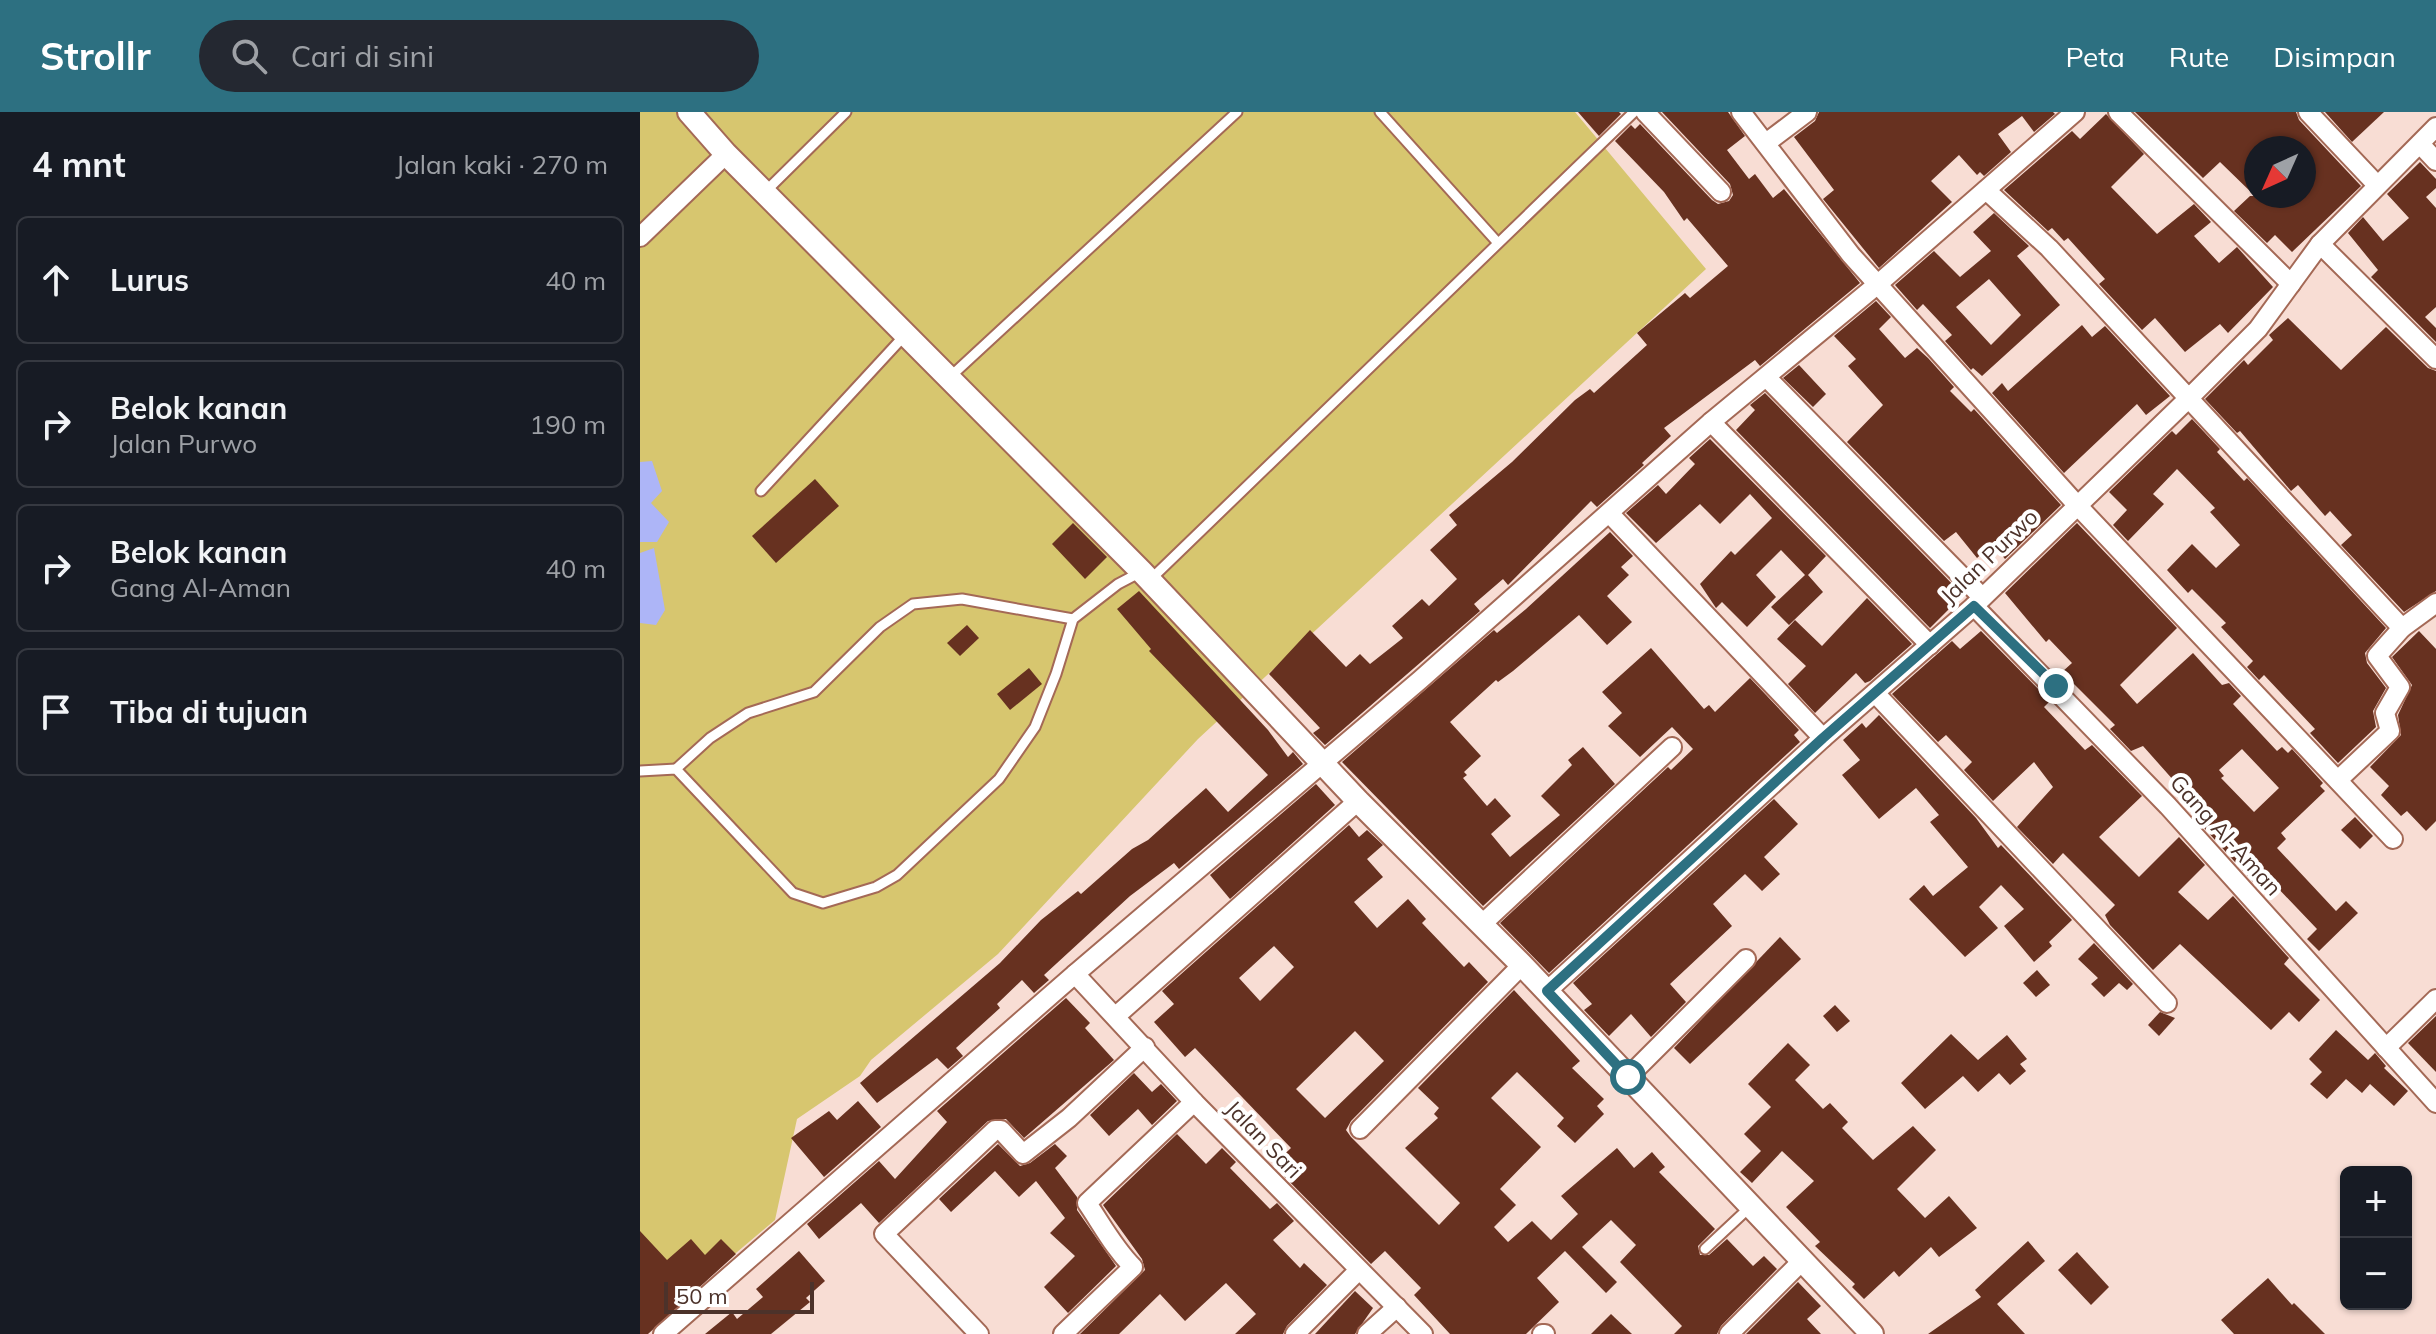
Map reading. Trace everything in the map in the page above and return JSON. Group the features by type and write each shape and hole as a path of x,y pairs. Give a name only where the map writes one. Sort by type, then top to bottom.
{"street":[{"path":"689,112 726,154 1146,576 1358,801 1547,991 1872,1334"},
{"path":"1645,112 1721,192"},
{"path":"1741,112 1828,227 1878,284 2077,505 2393,839"},
{"path":"1766,143 1807,112"},
{"path":"663,1334 1075,974 1610,514 1711,422 1878,284 2075,112"},
{"path":"2118,112 2291,284"},
{"path":"2308,112 2377,185"},
{"name":"Jalan Purwo","path":"1547,991 1823,738 1978,602 2189,398 2258,329 2320,244 2436,127"},
{"path":"2420,144 2436,161"},
{"path":"640,237 726,154"},
{"path":"1986,190 2049,248 2402,628"},
{"path":"2320,244 2436,359"},
{"name":"Gang Al-Aman","path":"1767,378 2168,806 2436,1103"},
{"path":"1711,422 1930,645"},
{"path":"1610,514 1823,738"},
{"path":"2338,780 2390,731 2385,713 2400,687 2377,656 2402,628 2436,603"},
{"path":"1875,693 2167,1003"},
{"path":"1481,925 1672,747"},
{"path":"1116,1016 1358,801"},
{"path":"1628,1077 1746,959"},
{"path":"1360,1129 1522,965"},
{"name":"Jalan Sari","path":"1075,974 1194,1102 1423,1334"},
{"path":"2386,1048 2436,999"},
{"path":"979,1334 884,1234 995,1130 1001,1130 1023,1154 1069,1118 1145,1047"},
{"path":"1063,1334 1133,1267 1118,1252 1107,1228 1087,1203 1194,1102"},
{"path":"1729,1334 1802,1261"},
{"path":"1295,1334 1359,1270"},
{"path":"1367,1334 1397,1307"}],"lane":[{"path":"765,192 846,112"},
{"path":"950,377 1237,112"},
{"path":"1380,112 1498,243"},
{"path":"676,769 793,893 823,903 852,897 897,875 999,779 1017,757 1035,727 1073,619 1118,584 1146,576 1634,112"},
{"path":"761,491 905,335"},
{"path":"640,771 676,769 710,738 748,713 814,692 880,627 913,604 962,599 1073,619"},
{"path":"1705,1249 1751,1206"}],"shaded area":[{"path":"640,112 1575,112 1706,269 1198,739 998,954 871,1060 860,1076 797,1119 775,1220 640,1334"}],"water":[{"path":"652,461 662,491 651,503 669,522 657,542 640,542 640,462"},
{"path":"654,548 665,610 656,625 640,623 640,553"}],"building":[{"path":"1578,112 1619,112 1621,114 1599,136"},
{"path":"1662,112 1728,112 1745,136 1727,150 1749,179 1755,174 1773,198 1784,189 1860,283 1760,366 1755,360 1664,428 1671,436 1642,463 1644,465 1597,507 1591,501 1508,585 1503,579 1474,604 1480,611 1325,745 1313,733 1320,728 1269,674 1310,630 1346,667 1360,654 1370,664 1403,638 1392,626 1422,599 1429,606 1457,579 1430,550 1457,525 1449,515 1512,462 1575,400 1590,389 1594,393 1647,345 1637,333 1685,293 1690,298 1728,266 1687,218 1684,221 1664,192 1615,141 1631,125 1635,129 1640,124 1712,200 1718,204 1729,201 1733,195 1730,184"},
{"path":"1819,112 2055,114 2034,132 2022,116 1998,134 2011,152 1984,176 1980,172 1977,175 1959,155 1931,181 1952,202 1879,268 1823,199 1834,190 1794,137 1815,121"},
{"path":"2135,112 2296,112 2299,120 2314,136 2244,136 2244,185 2220,162 2203,178"},
{"path":"2325,112 2384,112 2352,142"},
{"path":"2106,114 2144,154 2111,187 2157,234 2194,204 2211,222 2194,236 2219,263 2237,247 2273,287 2228,333 2220,324 2185,352 2155,318 2142,330 2099,284 2105,279 2068,238 2064,241 2052,228 2048,231 2004,190 2072,131 2080,139"},
{"path":"2316,138 2361,186 2292,252 2275,235 2267,243 2234,211 2244,202 2244,208 2316,208"},
{"path":"2420,162 2436,179 2436,188 2426,197 2436,208 2436,307 2425,317 2436,328 2436,342 2371,277 2378,270 2348,233 2363,217 2383,241 2409,218 2387,194"},
{"path":"1994,213 2029,246 2017,256 2060,305 1982,376 1973,368 1971,370 1945,341 1952,335 1923,304 1917,310 1895,285 1934,251 1960,277 1991,251 1973,232","holes":["1989,279 2021,315 1991,345 1956,307"]},
{"path":"1876,301 1891,317 1879,329 1905,358 1917,348 1928,358 1954,387 1950,391 1971,412 1974,409 2061,505 2005,559 1993,544 1977,558 1956,532 1944,541 1847,442 1883,405 1848,366 1856,359 1834,336"},
{"path":"2288,318 2341,370 2386,327 2428,368 2436,371 2436,591 2404,612 2341,545 2352,535 2330,511 2325,516 2298,485 2291,491 2240,431 2237,433 2205,399 2244,360 2248,365 2273,340 2269,335"},
{"path":"2082,325 2092,337 2105,326 2170,396 2146,415 2137,404 2064,473 1992,393 2002,383 2008,391"},
{"path":"1799,365 1826,394 1813,407 1783,378"},
{"path":"1765,393 1963,595 1930,628 1736,430 1755,410 1750,405"},
{"path":"2192,419 2220,449 2217,452 2244,481 2247,478 2386,628 2365,653 2367,663 2386,688 2373,711 2376,727 2338,763 2310,733 2315,729 2264,675 2259,680 2247,667 2253,661 2221,627 2226,623 2192,589 2188,593 2167,570 2192,544 2216,568 2240,545 2210,512 2215,508 2177,469 2153,494 2164,504 2128,541 2113,525 2127,510 2109,492 2172,431 2176,435"},
{"path":"1710,439 1826,556 1808,575 1823,592 1789,625 1771,607 1805,575 1781,550 1756,575 1776,597 1747,627 1722,602 1716,608 1700,584 1731,551 1735,555 1772,518 1750,494 1720,524 1700,504 1656,543 1626,513 1658,485 1666,494 1695,464 1689,458"},
{"path":"815,479 839,506 776,563 752,536"},
{"path":"1073,523 1107,557 1085,579 1052,544"},
{"path":"2077,523 2177,628 2120,685 2137,704 2193,653 2222,685 2229,683 2241,696 2233,704 2277,751 2282,747 2288,753 2292,749 2323,783 2320,786 2325,791 2281,833 2286,839 2277,848 2336,911 2346,901 2358,913 2319,951 2307,939 2317,929 2274,884 2264,894 2196,819 2199,816 2179,794 2183,791 2143,746 2131,751 2110,729 2115,725 2062,672 2072,663 2049,639 2046,642 2005,593","holes":["2242,749 2279,788 2254,812 2221,778 2224,776 2219,770"]},
{"path":"1610,532 1633,556 1621,567 1629,575 1607,596 1632,622 1607,645 1579,615 1513,671 1498,682 1496,680 1450,722 1481,756 1464,772 1467,775 1463,778 1487,806 1495,798 1511,816 1491,834 1510,857 1560,815 1541,796 1572,765 1568,760 1583,747 1615,784 1483,906 1342,762 1494,630 1497,633 1526,609"},
{"path":"1139,591 1268,730 1288,757 1293,752 1303,764 1179,869 1174,863 1130,896 1044,975 1049,980 1034,993 1022,980 997,1004 1000,1008 956,1048 963,1056 948,1069 937,1058 877,1103 860,1083 1000,963 1041,920 1078,891 1081,894 1206,788 1228,812 1268,775 1149,651 1151,649 1117,609"},
{"path":"1867,598 1912,644 1870,681 1865,683 1856,673 1815,713 1788,684 1806,666 1777,639 1795,620 1822,646"},
{"path":"967,625 979,638 960,656 947,643"},
{"path":"1981,631 2050,701 2044,707 2085,750 2092,745 2142,796 2099,837 2139,877 2179,837 2205,865 2178,892 2208,920 2233,896 2289,958 2284,964 2320,1000 2299,1022 2289,1012 2271,1030 2180,944 2153,970 2110,925 2105,915 2115,905 2063,853 2053,864 2017,827 2053,787 2034,762 1993,801 1964,770 1972,762 1946,735 1938,742 1892,694 1952,641 1960,649"},
{"path":"2419,631 2436,649 2436,821 2426,831 2407,811 2401,816 2381,795 2389,786 2370,767 2401,735 2398,715 2412,685 2392,657"},
{"path":"1651,648 1704,709 1709,705 1715,712 1750,678 1799,730 1794,735 1800,742 1549,973 1500,923 1668,767 1671,770 1693,749 1672,727 1640,757 1608,726 1622,713 1602,692"},
{"path":"1029,668 1042,684 1010,710 997,694"},
{"path":"1879,715 1976,818 1998,848 2001,845 2072,920 2049,942 2052,946 2034,962 2004,926 2024,909 2001,885 1979,907 1998,928 1965,957 1909,899 1924,885 1933,896 1968,867 1930,822 1939,815 1916,788 1879,819 1842,775 1860,760 1843,740 1862,723 1866,728"},
{"path":"1316,784 1335,805 1230,899 1210,875"},
{"path":"1774,799 1798,824 1764,857 1780,874 1762,891 1745,874 1713,904 1732,926 1670,984 1686,1002 1651,1037 1631,1014 1609,1036 1584,1010 1592,1004 1573,983"},
{"path":"2355,817 2373,836 2360,849 2341,830"},
{"path":"1349,825 1359,837 1367,830 1383,845 1367,859 1383,877 1354,902 1377,928 1408,899 1426,919 1422,923 1464,967 1469,962 1488,982 1351,1121 1346,1130 1351,1137 1439,1225 1460,1203 1405,1148 1438,1118 1434,1114 1439,1108 1418,1088 1514,990 1580,1061 1572,1068 1604,1099 1597,1106 1604,1114 1575,1143 1557,1126 1564,1118 1517,1072 1491,1098 1541,1147 1500,1189 1516,1205 1494,1227 1508,1242 1532,1221 1551,1240 1578,1214 1561,1196 1617,1148 1634,1168 1652,1152 1665,1167 1659,1172 1715,1229 1698,1246 1700,1255 1709,1255 1727,1239 1753,1266 1764,1256 1777,1269 1721,1326 1717,1334 1674,1334 1682,1326 1620,1262 1636,1245 1611,1220 1582,1247 1617,1282 1606,1293 1565,1251 1537,1278 1559,1302 1526,1334 1450,1334 1414,1295 1421,1288 1385,1251 1371,1264 1273,1165 1291,1148 1195,1048 1185,1057 1154,1022 1174,1004 1162,991","holes":["1274,946 1294,967 1260,1001 1239,978","1355,1031 1384,1061 1325,1118 1296,1089"]},
{"path":"1780,937 1801,959 1690,1064 1674,1048"},
{"path":"2094,943 2133,984 2127,990 2119,983 2104,997 2091,984 2098,978 2078,959"},
{"path":"2037,970 2050,985 2036,997 2023,983"},
{"path":"1066,998 1090,1023 1085,1028 1114,1060 1024,1138 1006,1119 988,1121 879,1223 861,1203 819,1239 807,1224 879,1161 895,1179 947,1122 937,1111"},
{"path":"1835,1005 1850,1021 1837,1032 1823,1016"},
{"path":"2160,1012 2175,1018 2159,1036 2148,1025"},
{"path":"2436,1016 2436,1072 2408,1043"},
{"path":"2336,1030 2368,1060 2375,1053 2386,1066 2384,1068 2408,1091 2394,1106 2370,1084 2362,1093 2346,1079 2327,1099 2310,1084 2322,1072 2309,1059"},
{"path":"1951,1034 1978,1060 2007,1035 2027,1059 2020,1064 2026,1071 2010,1085 1999,1073 1978,1092 1963,1076 1925,1109 1901,1083"},
{"path":"1788,1043 1810,1065 1795,1080 1823,1109 1830,1103 1848,1122 1842,1128 1873,1160 1913,1126 1936,1150 1897,1189 1925,1218 1949,1196 1977,1228 1939,1257 1931,1247 1899,1277 1894,1271 1864,1299 1852,1287 1855,1284 1815,1246 1820,1242 1786,1207 1814,1181 1782,1151 1752,1183 1740,1172 1761,1151 1744,1134 1771,1107 1748,1084"},
{"path":"1134,1073 1152,1092 1161,1084 1177,1101 1152,1125 1138,1109 1109,1136 1090,1115"},
{"path":"858,1101 881,1127 824,1177 791,1138 829,1111 837,1120"},
{"path":"1177,1134 1206,1164 1222,1148 1236,1162 1230,1168 1270,1209 1277,1203 1294,1221 1273,1240 1300,1268 1304,1263 1327,1285 1283,1334 1235,1334 1256,1314 1226,1283 1185,1321 1160,1294 1119,1334 1080,1334 1145,1270 1142,1259 1103,1205"},
{"path":"998,1144 1020,1166 1030,1163 1055,1144 1067,1156 1055,1168 1077,1197 1077,1210 1116,1266 1068,1313 1044,1287 1075,1256 1050,1233 1065,1218 1036,1181 1019,1197 995,1171 951,1212 939,1199"},
{"path":"640,1231 667,1260 691,1239 705,1255 721,1239 736,1254 648,1334 640,1334"},
{"path":"2028,1241 2045,1261 1997,1304 2025,1334 1928,1334 1981,1297 1975,1290"},
{"path":"799,1251 825,1281 806,1298 810,1302 771,1334 705,1334 732,1312 737,1319 763,1297 756,1289"},
{"path":"2077,1252 2109,1287 2091,1305 2058,1270"},
{"path":"2268,1278 2292,1305 2294,1303 2325,1334 2234,1334 2221,1320"},
{"path":"1798,1282 1821,1306 1807,1319 1821,1334 1746,1334"},
{"path":"1355,1291 1373,1308 1355,1334 1315,1334"},
{"path":"1611,1314 1632,1334 1591,1334"}],"route":[{"path":"1628,1077 1547,991 1823,738 1974,606 2056,686"}]}
